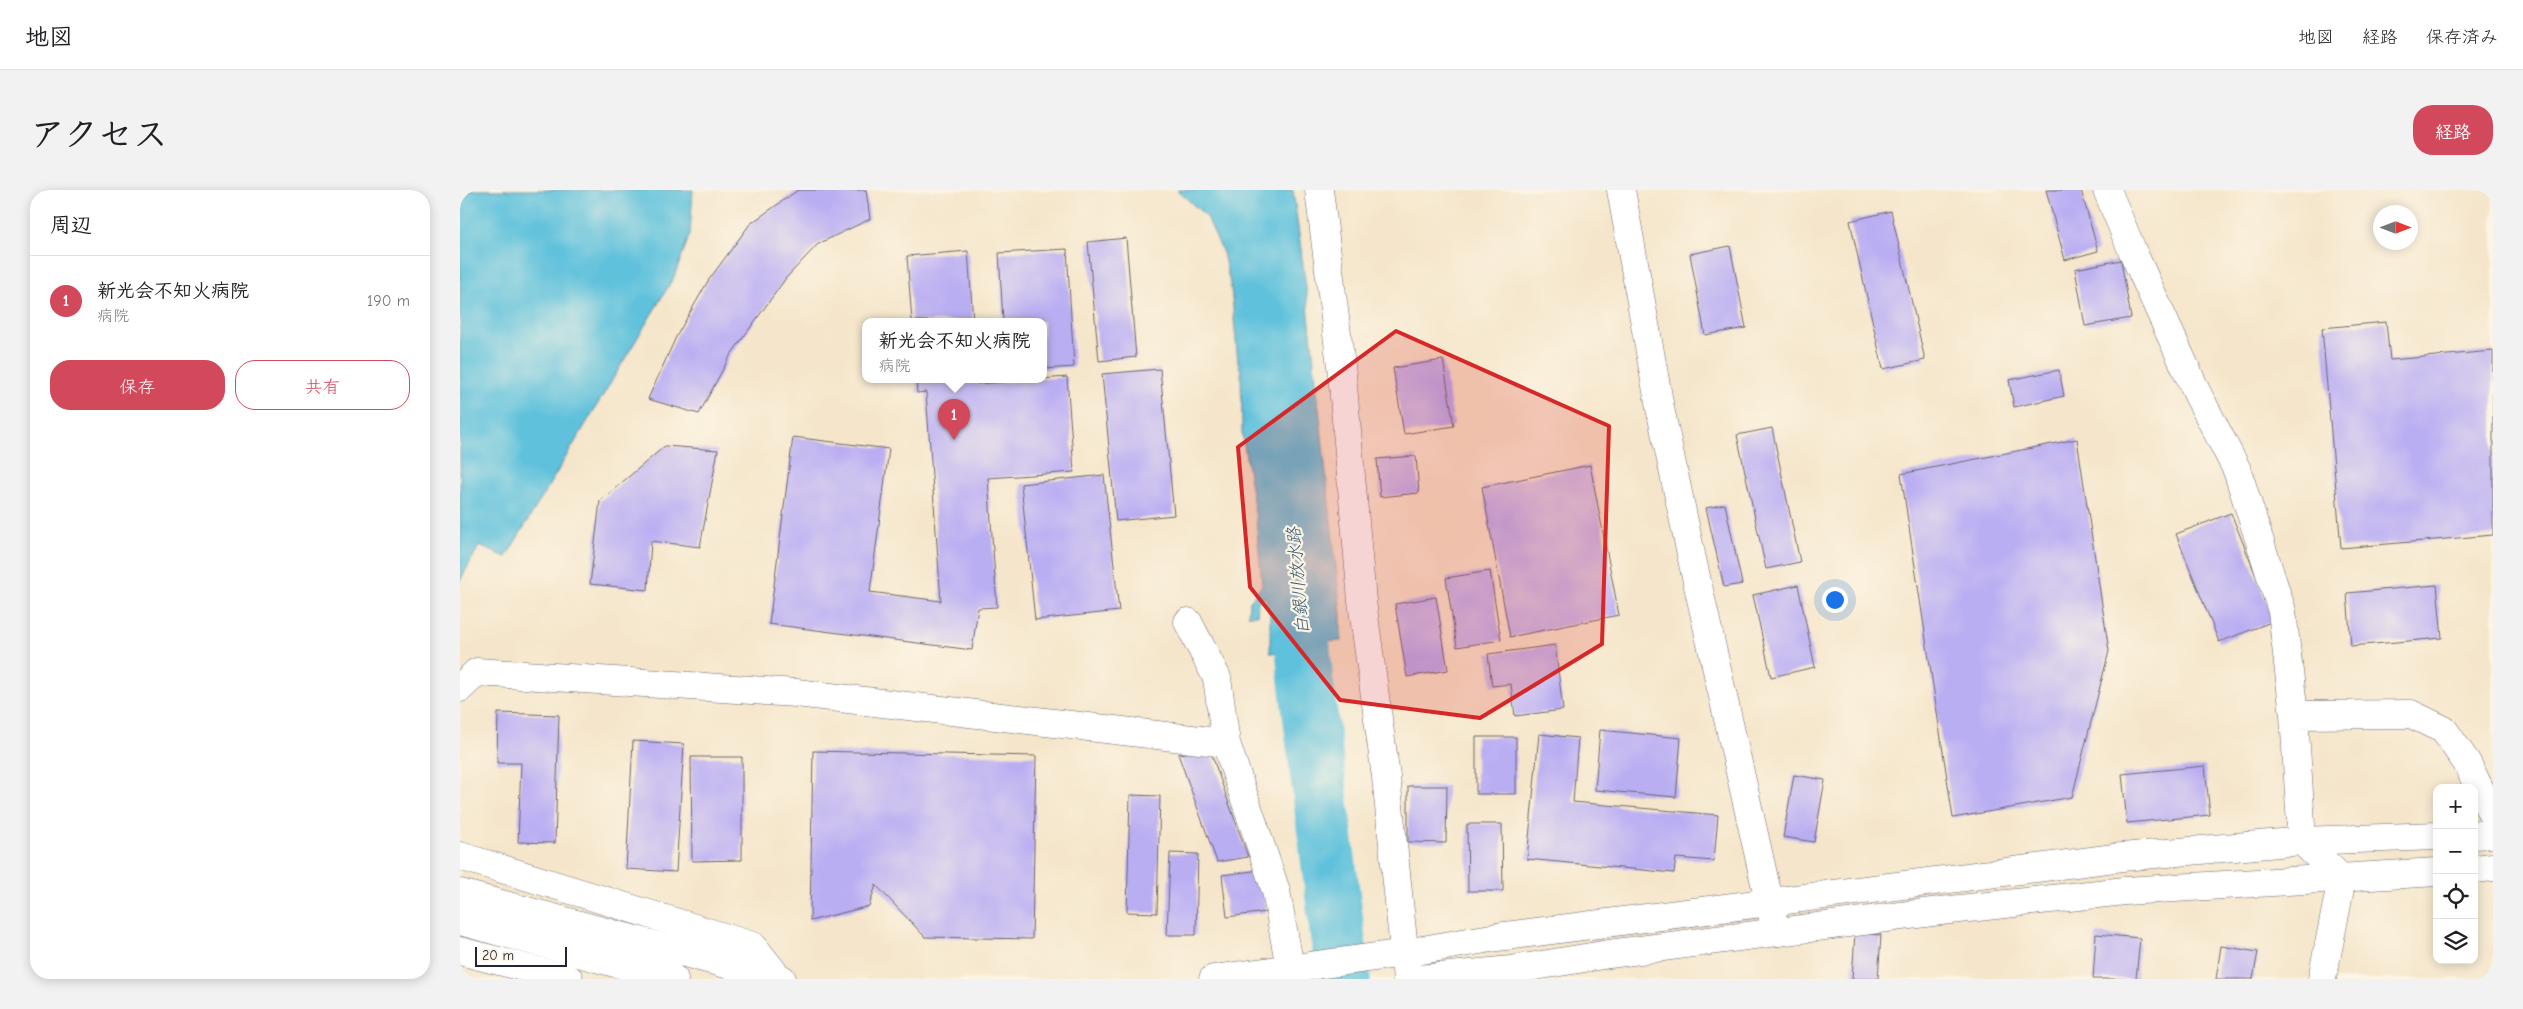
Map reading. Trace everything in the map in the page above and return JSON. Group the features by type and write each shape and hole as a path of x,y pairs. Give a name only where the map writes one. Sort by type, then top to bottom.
{"street":[{"path":"1319,190 1342,374 1362,601 1386,777 1406,966"},
{"path":"1621,190 1664,427 1776,932"},
{"path":"2107,190 2193,384 2237,470 2282,612 2294,715 2302,841 2342,879"},
{"path":"1188,622 1218,678 1226,743 1276,890 1292,974"},
{"path":"460,688 477,672 786,693 1226,743"},
{"path":"2294,715 2412,714 2444,730 2466,763 2493,816"},
{"path":"2478,835 2493,834"},
{"path":"1213,979 1406,966 1497,937 2122,857 2302,841 2433,836"},
{"path":"460,856 753,946 780,979"},
{"path":"2478,869 2493,868"},
{"path":"1420,979 1511,970 1776,932 2126,891 2433,872"},
{"path":"2322,979 2342,879"},
{"path":"460,893 780,979"},
{"path":"460,921 674,979"},
{"path":"460,951 569,979"}],"highlighted area":[{"path":"1396,331 1609,426 1602,644 1480,718 1340,700 1250,587 1238,447"}],"water":[{"path":"460,190 693,190 690,234 674,277 506,557 479,546 460,581"},
{"path":"1177,190 1293,190 1306,287 1341,614 1341,641 1322,642 1322,663 1284,665 1284,652 1270,653 1270,616 1265,597 1260,598 1258,602 1257,615 1248,615 1249,603 1262,585 1256,519 1242,432 1241,371 1238,362 1231,288 1223,253 1207,217"}],"building":[{"path":"798,190 866,190 870,219 818,244 786,278 730,356 699,414 648,399 676,337 708,281 750,224"},
{"path":"2046,190 2081,190 2098,251 2065,260"},
{"path":"1891,211 1925,360 1883,369 1850,221"},
{"path":"1126,238 1136,357 1099,361 1088,242"},
{"path":"1730,246 1746,328 1705,335 1690,254"},
{"path":"1067,249 1074,367 1047,369 1047,318 1003,318 999,253"},
{"path":"968,251 973,318 912,318 907,256"},
{"path":"2121,260 2131,318 2085,326 2075,269"},
{"path":"2386,322 2390,360 2493,351 2493,535 2341,548 2322,328"},
{"path":"1443,360 1454,426 1404,434 1393,368"},
{"path":"1160,369 1174,515 1116,521 1102,374"},
{"path":"2059,370 2064,396 2014,407 2009,380"},
{"path":"1067,377 1074,472 988,478 997,607 978,608 972,650 769,624 793,437 889,449 870,592 941,601 926,392 917,393 916,383 1047,383 1047,379"},
{"path":"1772,428 1800,562 1766,569 1737,435"},
{"path":"2077,439 2109,651 2072,797 1953,818 1901,474"},
{"path":"665,446 718,450 700,547 651,541 648,590 590,584 600,501"},
{"path":"1416,456 1419,493 1380,497 1377,459"},
{"path":"1590,465 1619,615 1510,637 1482,487"},
{"path":"1104,475 1119,611 1035,620 1021,484"},
{"path":"1725,504 1742,584 1724,587 1706,508"},
{"path":"2231,513 2274,621 2219,642 2176,534"},
{"path":"1490,571 1501,640 1457,647 1446,578"},
{"path":"1798,585 1815,667 1771,677 1753,595"},
{"path":"2437,585 2442,638 2351,646 2347,593"},
{"path":"1436,597 1448,670 1407,677 1395,604"},
{"path":"1555,645 1563,710 1515,716 1511,684 1492,686 1488,654"},
{"path":"498,713 559,715 555,843 518,842 521,763 497,763"},
{"path":"1600,730 1681,738 1676,797 1595,790"},
{"path":"1539,734 1578,738 1573,802 1718,815 1714,861 1676,858 1674,873 1527,859"},
{"path":"1476,737 1516,737 1516,794 1476,794"},
{"path":"633,741 684,744 676,872 626,869"},
{"path":"1210,750 1248,857 1217,862 1178,754"},
{"path":"813,751 1036,756 1032,939 925,937 876,885 869,906 810,921"},
{"path":"691,757 742,757 742,860 692,861"},
{"path":"2205,766 2210,815 2127,823 2122,774"},
{"path":"1794,775 1825,780 1814,842 1783,837"},
{"path":"1408,786 1447,786 1446,843 1408,842"},
{"path":"1130,795 1160,796 1157,913 1127,912"},
{"path":"1467,824 1502,824 1503,891 1468,891"},
{"path":"1170,853 1198,854 1196,935 1167,935"},
{"path":"1260,870 1266,912 1227,917 1222,875"},
{"path":"1855,933 1881,935 1878,979 1852,979"},
{"path":"2096,934 2140,938 2136,979 2093,979"},
{"path":"2221,946 2258,952 2253,979 2216,979"}],"waterway":[{"name":"白銀川放水路","path":"1298,589 1305,673 1343,979"}],"place":[{"name":"新光会不知火病院","path":"954,440"}]}
